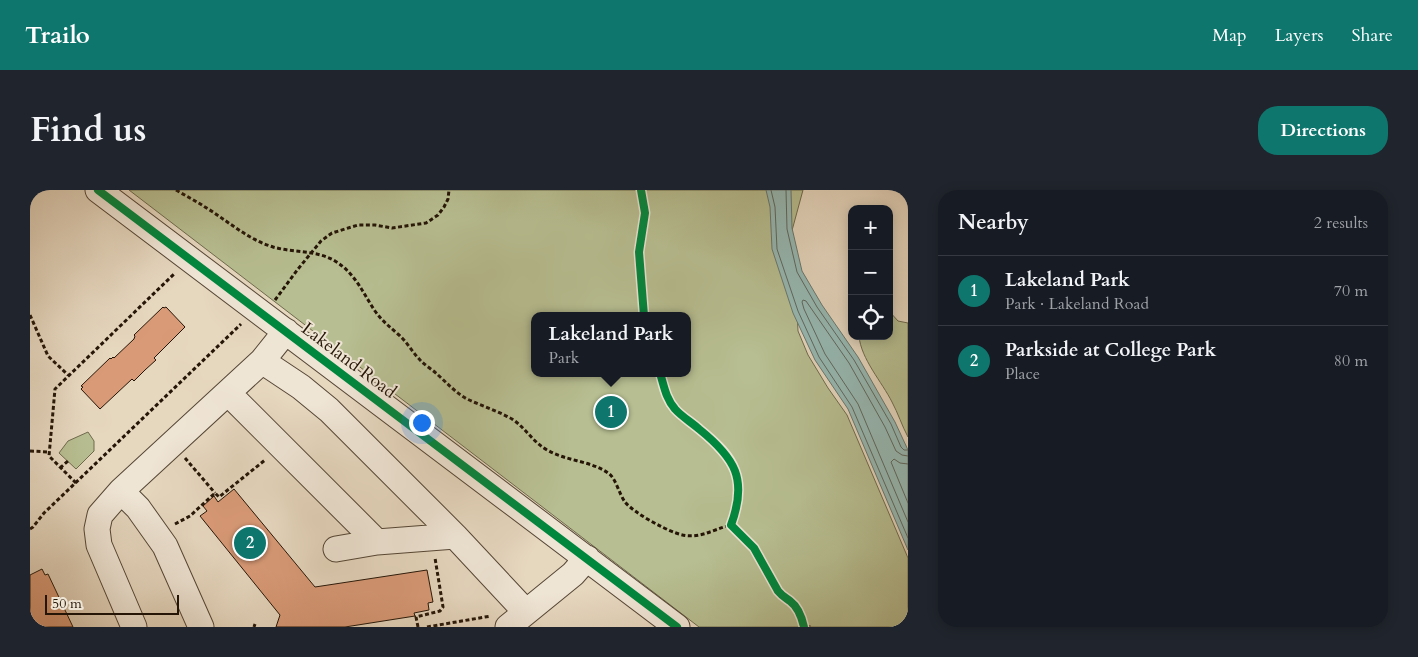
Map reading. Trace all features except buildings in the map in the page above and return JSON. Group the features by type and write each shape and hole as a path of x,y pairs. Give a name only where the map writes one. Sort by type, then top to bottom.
{"street":[{"name":"Lakeland Road","path":"98,190 677,627"},
{"path":"134,627 99,545 97,529 100,515 121,491 262,361 286,331"},
{"path":"262,361 301,387 329,410 443,537 511,618 573,574 587,558"},
{"path":"228,393 378,542"},
{"path":"121,491 138,508 165,546 201,627"},
{"path":"336,549 378,542 443,537"}],"path":[{"path":"176,190 205,206 255,240 274,247 322,255 336,261 356,280 385,324 400,336 421,361 452,388 466,398 513,419 533,440 547,450 563,458 601,468 612,475 625,501 634,510 677,533 691,536 707,534 734,525"},
{"path":"273,303 321,240 332,233 351,226 375,225 392,228 426,223 438,215 444,207 448,199 449,190"},
{"path":"76,483 49,456 54,389 177,271"},
{"path":"30,315 48,356 68,375"},
{"path":"30,529 44,513 243,322"},
{"path":"173,443 219,497 282,446"},
{"path":"30,451 49,452"},
{"path":"60,468 68,461"},
{"path":"157,534 190,516 216,493"},
{"path":"418,627 416,618 440,611 443,607 443,537"},
{"path":"427,627 511,618"}],"green space":[{"path":"129,190 803,190 787,249 797,312 798,331 808,355 847,415 908,558 908,627 699,627"},
{"path":"893,315 898,321 908,323 908,437 892,402 868,362 860,340 893,340"},
{"path":"88,432 94,441 94,451 76,469 59,453 68,441"}],"water":[{"path":"766,190 791,190 792,228 802,271 822,305 858,357 895,422 908,450 908,550 848,409 815,360 793,313 772,249 770,207"}],"cycle path":[{"path":"98,190 677,627"},
{"path":"641,190 645,213 639,252 644,312"},
{"path":"661,377 667,397 675,409 722,450 729,460 738,482 736,509 731,525 754,548 778,591 793,603 797,609 804,627"}],"place":[{"name":"Lakeland Park","path":"611,412"},
{"name":"Parkside at College Park","path":"250,543"}]}
